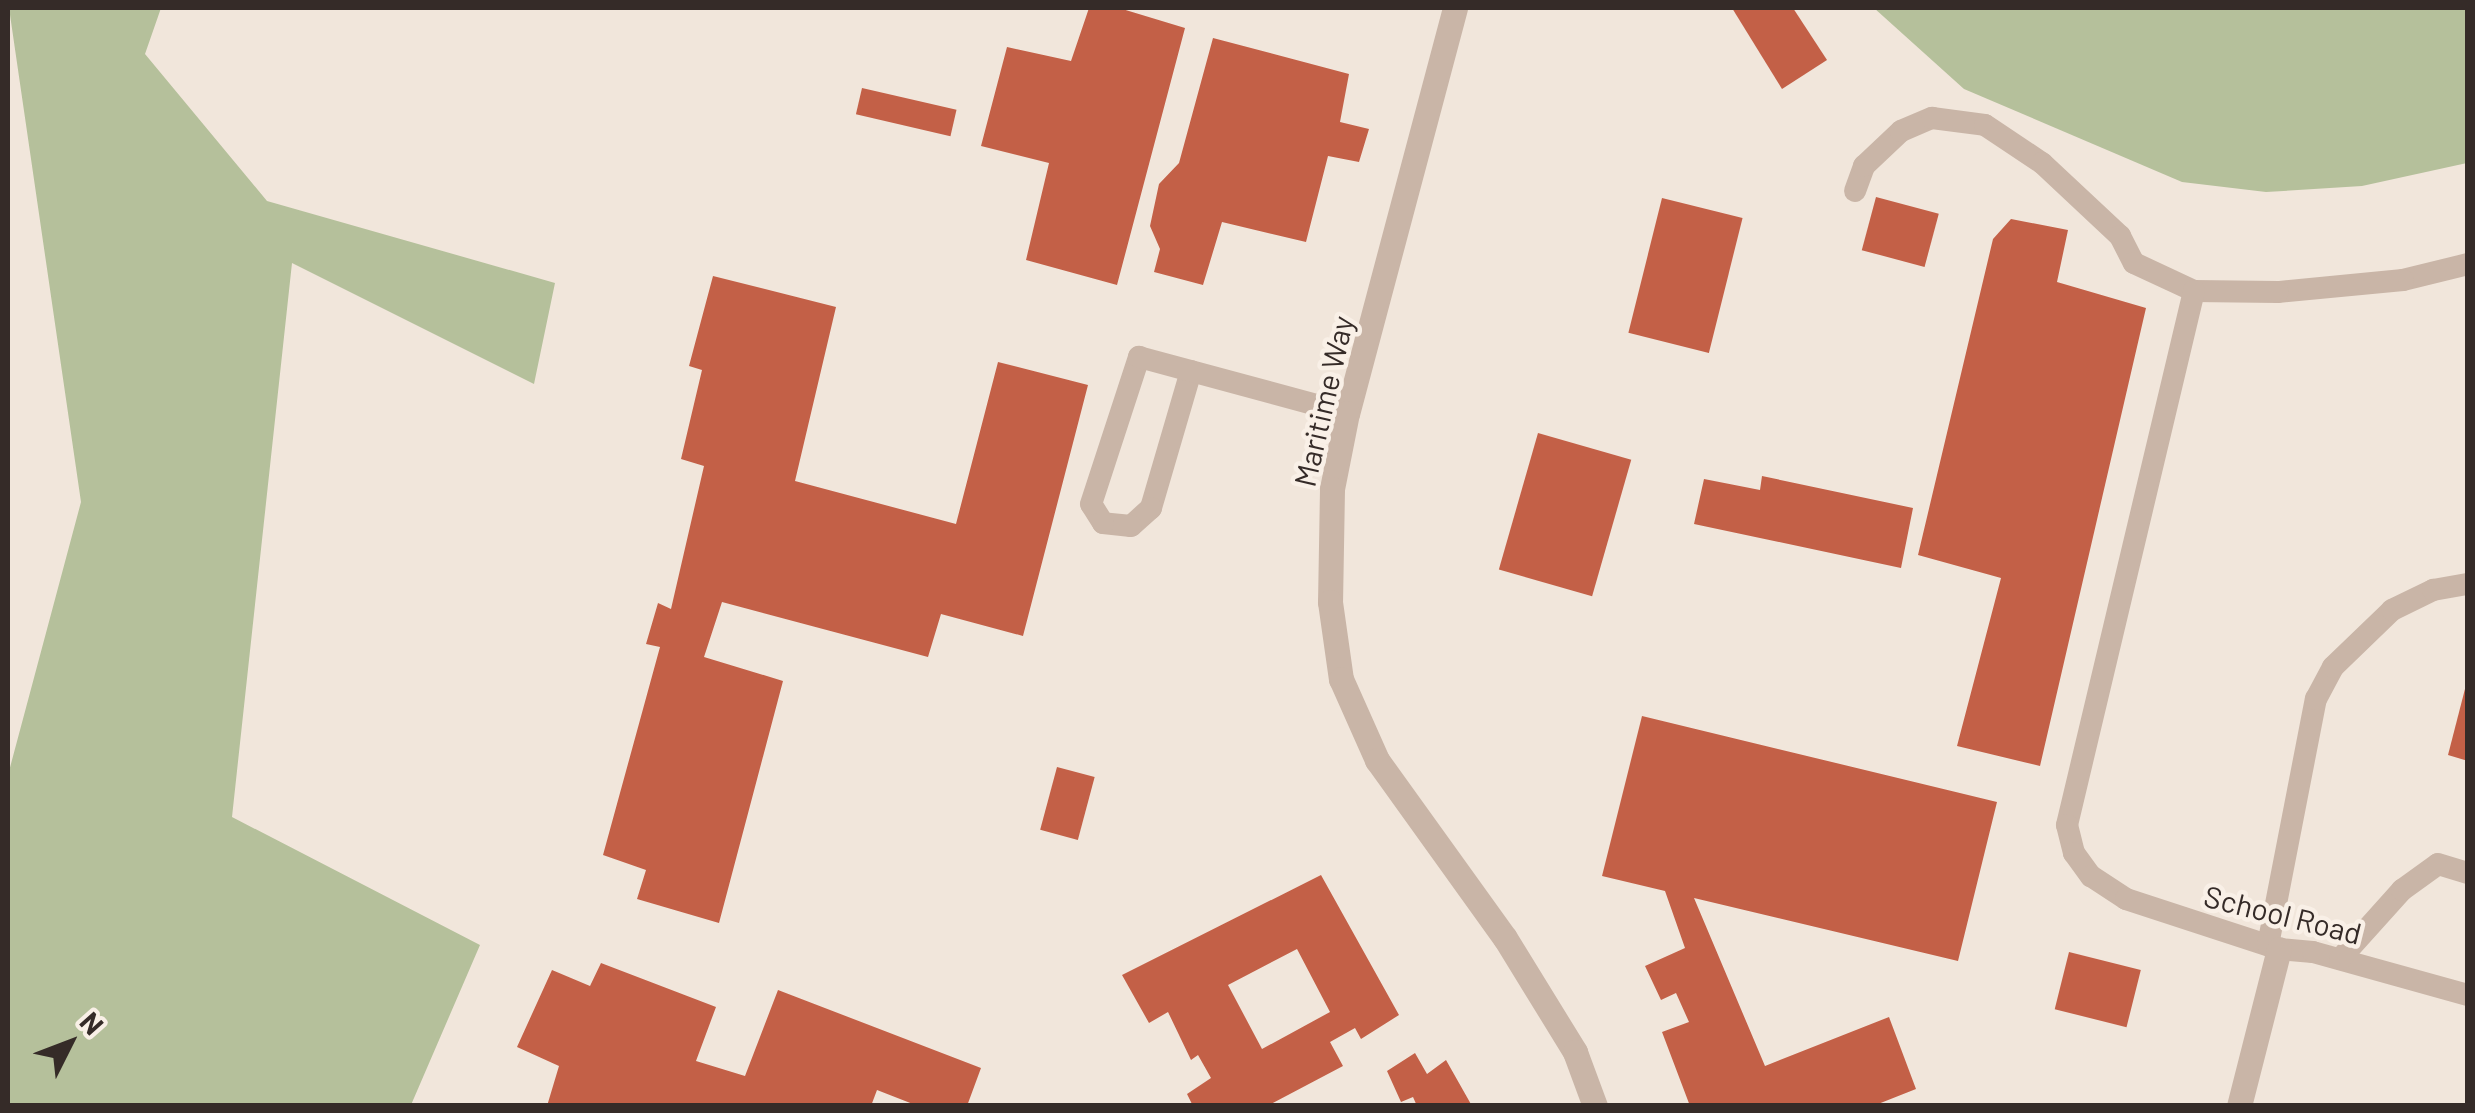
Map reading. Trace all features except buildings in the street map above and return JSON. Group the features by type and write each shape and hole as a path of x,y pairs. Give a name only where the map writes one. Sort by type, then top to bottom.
{"street":[{"name":"Maritime Way","path":"1455,8 1347,413 1332,508 1330,602 1341,680 1377,760 1505,938 1575,1052 1595,1106"},
{"path":"2239,1106 2273,947"}],"lane":[{"path":"1855,191 1864,166 1901,131 1932,118 1985,125 2042,163 2120,236 2134,263 2194,291 2278,292 2403,280 2468,264"},
{"name":"School Road","path":"2194,291 2070,795 2067,825 2074,853 2091,876 2153,910 2273,947 2340,959 2468,995"},
{"path":"1191,371 1151,508 1131,526 1103,523 1091,504 1139,357 1191,371 1347,413"},
{"path":"2273,947 2316,699 2333,667 2392,610 2433,590 2468,584"},
{"path":"2340,959 2402,890 2438,864 2468,873"}],"green space":[{"path":"9,8 161,8 145,54 267,201 555,283 534,384 292,263 232,817 480,945 411,1105 8,1105 8,775 81,502"},
{"path":"1874,8 2467,8 2467,163 2362,186 2266,192 2182,182 1964,89"}]}
